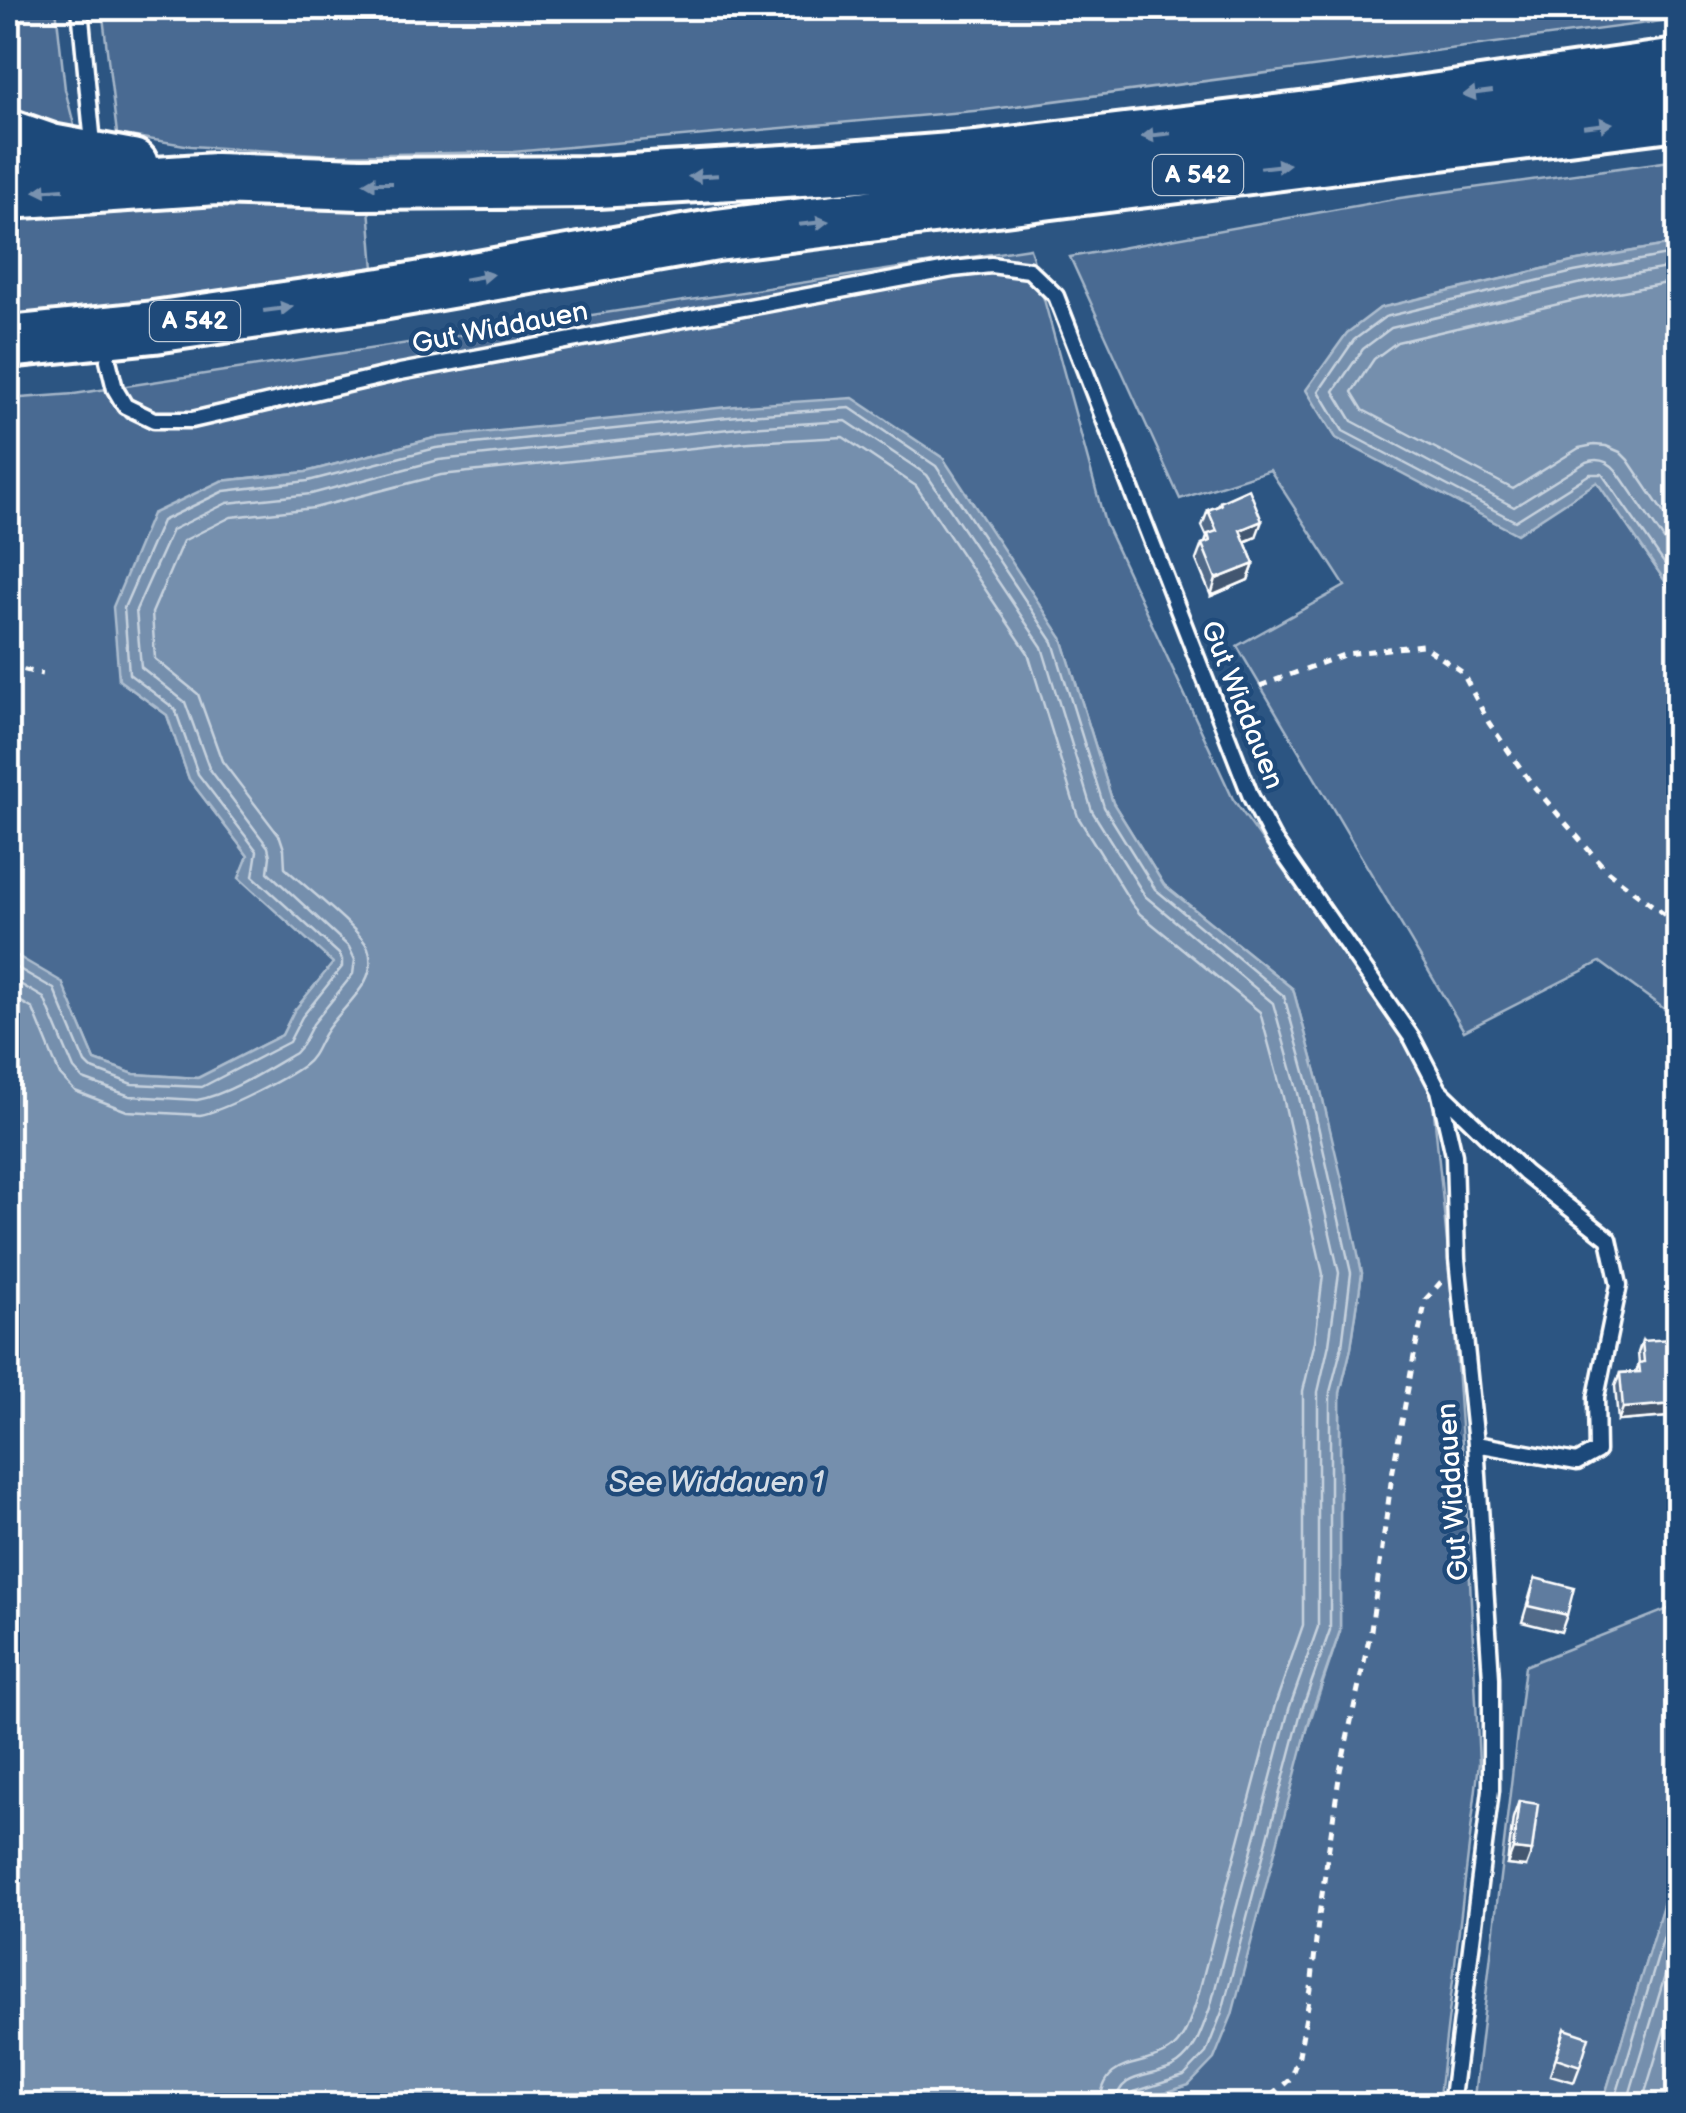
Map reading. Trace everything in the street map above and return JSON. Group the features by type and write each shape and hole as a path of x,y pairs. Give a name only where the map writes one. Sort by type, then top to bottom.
{"highway":[{"name":"A 542","path":"8,193 216,179 361,184 598,182 836,168 976,157 1326,115 1678,65"},
{"name":"A 542","path":"8,342 382,294 717,235 1678,114"},
{"path":"8,134 51,150 216,179"}],"lane":[{"path":"80,8 93,144"},
{"name":"Gut Widdauen","path":"108,360 115,389 125,406 154,420 192,420 400,372 953,268 992,264 1029,270 1056,296 1251,797 1272,837 1412,1038 1439,1090 1454,1156 1457,1259 1476,1444 1491,1678 1491,1790 1451,2106"},
{"path":"1439,1090 1524,1172 1608,1239 1620,1285 1596,1396 1597,1450 1576,1462 1476,1444"}],"path":[{"path":"1213,702 1346,654 1422,645 1462,672 1489,723 1530,783 1606,870 1678,925"},
{"path":"8,666 42,674"},
{"path":"1260,2106 1290,2079 1299,2055 1340,1771 1372,1630 1392,1475 1414,1356 1426,1299 1457,1259"}],"shaded area":[{"path":"8,8 56,8 65,89 79,145 8,122"},
{"path":"102,8 1678,8 1678,19 985,110 513,152 331,155 191,146 117,134"},
{"path":"1678,160 1678,243 1572,262 1381,308 1597,481 1678,600 1678,1019 1600,962 1464,1031 1237,646 1345,586 1270,470 1180,499 1070,257 1400,198"},
{"path":"368,195 375,281 8,324 8,206"},
{"path":"1030,248 1105,523 1233,799 1407,1045 1432,1092 1453,1302 1479,1763 1438,2105 1124,2105 1189,2085 1340,1631 1340,1393 1362,1273 1320,1087 1293,989 1164,885 1113,803 1062,638 434,438 306,472 221,481 119,680 167,715 189,779 248,856 240,878 334,963 294,1011 282,1035 197,1078 134,1074 95,1060 69,999 15,954 8,955 8,399 74,394"},
{"path":"1678,1605 1678,1857 1602,2105 1473,2106 1525,1666"}],"water":[{"path":"1678,243 1678,600 1597,482 1517,534 1336,438 1306,390 1347,333 1380,308 1572,262"},
{"name":"See Widdauen 1","path":"853,398 943,458 1062,638 1113,803 1164,885 1293,989 1347,1201 1362,1273 1340,1393 1340,1631 1311,1714 1232,2015 1214,2059 1189,2085 1124,2106 8,2105 8,955 14,954 62,982 95,1060 134,1074 198,1078 282,1035 294,1011 333,963 239,878 248,856 189,779 167,715 119,680 113,607 152,514 221,481 306,472 434,438 746,405"},
{"path":"1678,1857 1678,2105 1602,2105 1670,1882"}],"building":[{"path":"1249,489 1262,521 1240,530 1254,564 1216,579 1202,544 1210,541 1208,534 1217,531 1208,510"},
{"path":"1671,1339 1673,1404 1623,1408 1620,1373 1640,1372 1639,1363 1644,1362 1642,1341"},
{"path":"1535,1578 1574,1588 1567,1615 1528,1606"},
{"path":"1519,1801 1538,1804 1532,1851 1513,1849"},
{"path":"1565,2029 1589,2037 1580,2066 1556,2058"}]}
